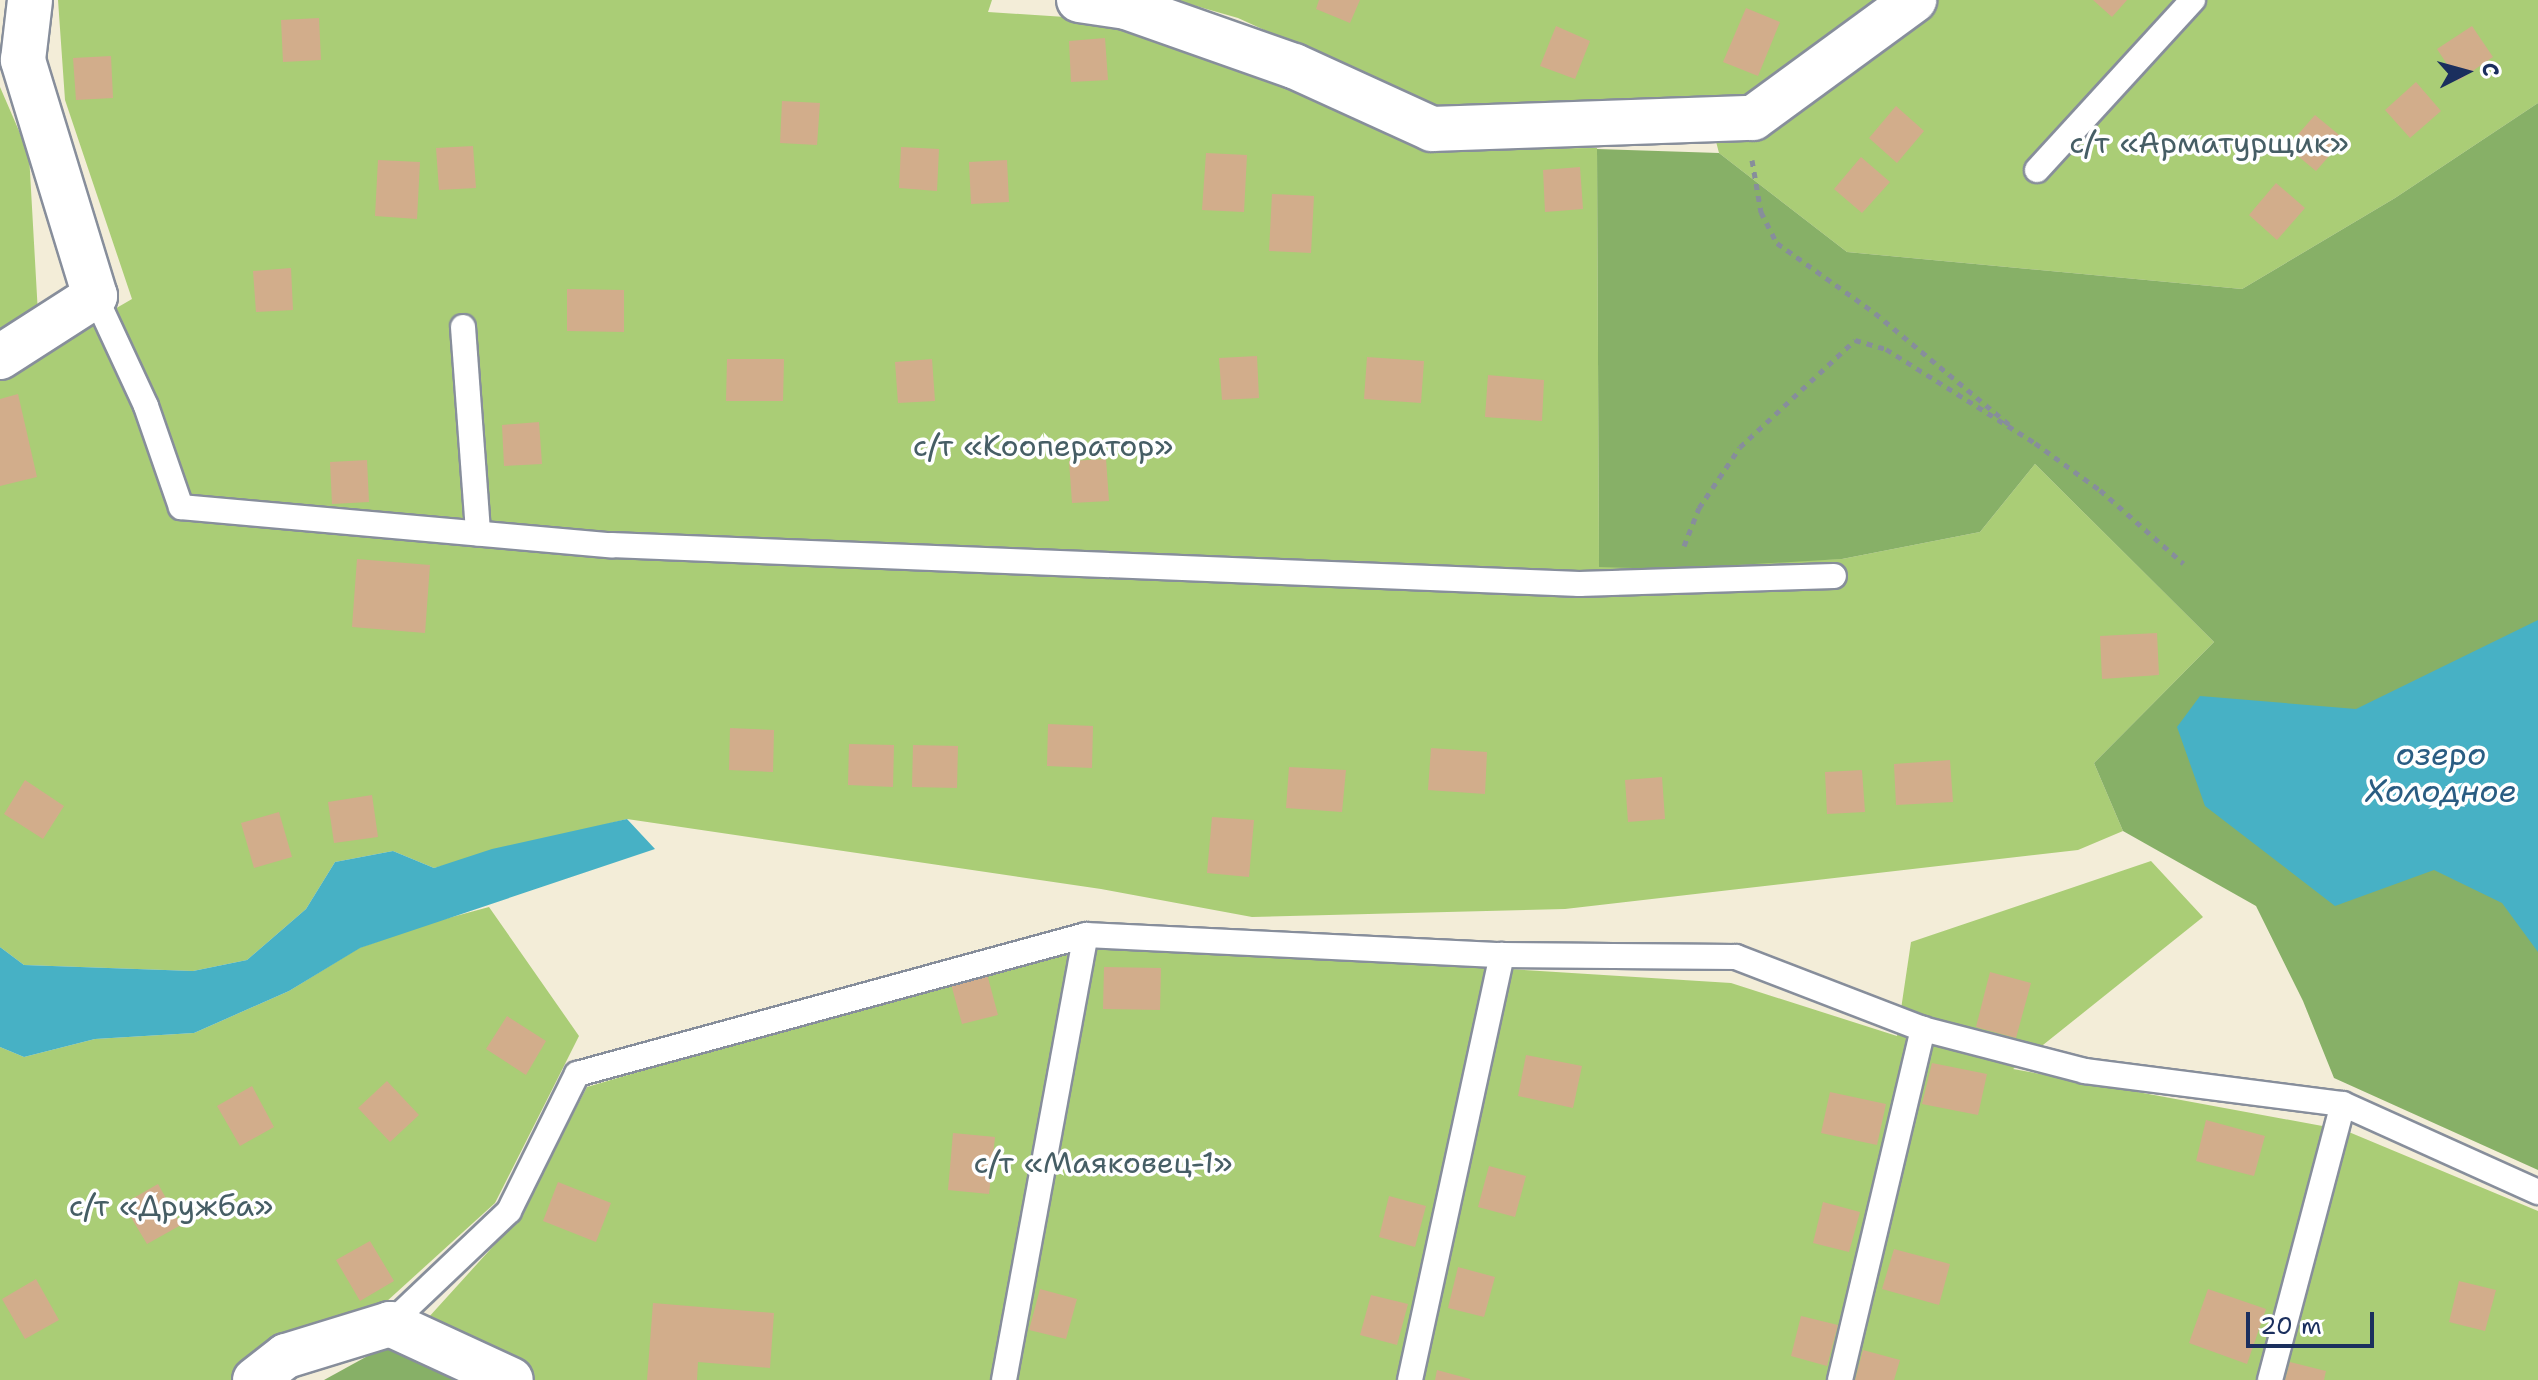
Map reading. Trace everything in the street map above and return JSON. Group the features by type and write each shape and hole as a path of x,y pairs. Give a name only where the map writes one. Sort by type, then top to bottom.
{"street":[{"path":"0,357 95,296 12,62 30,0"},
{"path":"1079,0 1126,7 1294,66 1432,129 1753,118 1914,0"},
{"path":"255,1380 286,1356 390,1324 511,1380"}],"lane":[{"path":"2037,170 2193,0"},
{"path":"95,296 146,406 181,507 611,545 1563,583 1834,576"},
{"path":"463,327 478,533"},
{"path":"1004,1380 1086,935"},
{"path":"390,1324 509,1211 577,1074 1086,935 1502,955 1736,957 1923,1029 2085,1071 2343,1104 2538,1192"},
{"path":"1410,1380 1502,955"},
{"path":"1840,1380 1923,1029"},
{"path":"2270,1380 2343,1104"}],"path":[{"path":"1746,118 1761,212 1777,243 1875,313 2024,437"},
{"path":"1671,581 1699,508 1740,447 1855,340 1886,349 2024,437 2100,490 2183,563"}],"green space":[{"name":"с/т «Кооператор»","path":"58,0 992,0 988,12 1126,21 1286,73 1424,149 1597,148 1599,566 1842,559 1980,532 2035,464 2214,642 2094,763 2123,831 2078,850 1565,909 1252,917 1101,889 627,819 434,868 393,851 335,862 306,909 247,960 193,971 24,965 0,947 0,87 29,154 38,314 25,361 132,299 65,100"},
{"name":"с/т «Арматурщик»","path":"1175,0 2538,0 2538,103 2395,198 2242,289 1847,252 1719,153 1707,107 1438,109 1238,18"},
{"path":"2538,103 2538,1170 2334,1078 2303,1001 2256,906 2123,831 2094,763 2214,642 2035,464 1980,532 1842,559 1668,569 1599,567 1597,149 1719,153 1847,252 2242,289 2395,198"},
{"name":"с/т «Маяковец-1»","path":"2151,861 2203,917 2013,1069 2344,1130 2538,1211 2538,1380 530,1380 428,1318 517,1220 587,1087 1080,942 1731,983 1897,1036 1911,942"},
{"name":"с/т «Дружба»","path":"489,907 579,1036 495,1203 386,1302 281,1337 245,1380 0,1380 0,1047 24,1057 95,1039 194,1033 289,991 359,948 430,923"},
{"path":"384,1347 459,1380 324,1380"}],"water":[{"name":"озеро Холодное","path":"2538,620 2538,952 2502,903 2434,870 2335,906 2205,806 2177,727 2200,696 2356,709"},
{"path":"627,819 655,849 360,948 289,991 194,1033 95,1039 24,1057 0,1047 0,947 24,965 193,971 247,960 306,909 335,862 393,851 434,868 492,849"}],"building":[{"path":"1319,0 1360,0 1350,23 1316,9"},
{"path":"2093,0 2127,0 2112,17"},
{"path":"1746,8 1780,22 1758,76 1723,62"},
{"path":"319,18 321,60 283,62 281,20"},
{"path":"1556,26 1590,41 1575,79 1540,66"},
{"path":"2472,26 2493,57 2458,81 2437,49"},
{"path":"1105,38 1108,80 1071,82 1069,41"},
{"path":"111,56 113,98 76,100 73,58"},
{"path":"2416,82 2441,111 2410,138 2385,110"},
{"path":"782,101 820,103 817,145 780,143"},
{"path":"1896,106 1924,131 1897,163 1869,138"},
{"path":"2315,115 2344,139 2316,171 2287,147"},
{"path":"473,146 476,188 439,190 436,148"},
{"path":"901,147 939,149 937,191 899,188"},
{"path":"1206,153 1247,155 1244,212 1202,210"},
{"path":"1861,157 1890,182 1862,213 1834,189"},
{"path":"378,160 420,162 417,219 375,216"},
{"path":"1007,160 1009,202 971,204 969,162"},
{"path":"1580,167 1583,209 1545,212 1543,170"},
{"path":"2276,183 2305,208 2277,240 2249,215"},
{"path":"1272,194 1314,196 1311,253 1269,251"},
{"path":"291,268 293,310 256,312 253,271"},
{"path":"567,289 624,290 624,332 567,331"},
{"path":"1257,356 1259,398 1222,400 1219,358"},
{"path":"1367,357 1424,361 1421,403 1364,399"},
{"path":"727,359 784,359 783,401 726,401"},
{"path":"932,359 935,401 898,403 895,362"},
{"path":"1488,375 1544,380 1542,421 1485,417"},
{"path":"18,394 37,477 0,486 0,399"},
{"path":"539,422 542,464 504,466 502,425"},
{"path":"1106,459 1109,501 1072,503 1069,461"},
{"path":"367,460 369,502 332,504 330,462"},
{"path":"357,559 430,565 425,633 352,627"},
{"path":"2157,633 2159,675 2102,679 2100,636"},
{"path":"1048,724 1093,726 1092,768 1047,766"},
{"path":"730,728 774,730 773,772 729,770"},
{"path":"849,744 894,745 893,787 848,785"},
{"path":"913,745 958,746 957,788 912,787"},
{"path":"1431,748 1487,752 1485,794 1428,790"},
{"path":"1950,760 1953,802 1896,805 1894,764"},
{"path":"1289,767 1346,770 1342,812 1286,808"},
{"path":"1862,770 1865,812 1827,814 1825,772"},
{"path":"1662,777 1665,819 1628,822 1625,780"},
{"path":"25,780 64,806 43,839 4,814"},
{"path":"372,795 378,837 334,843 328,802"},
{"path":"279,812 292,857 254,868 241,823"},
{"path":"1212,817 1254,820 1249,877 1207,873"},
{"path":"1104,967 1161,968 1160,1010 1103,1009"},
{"path":"1990,972 2031,983 2016,1038 1976,1027"},
{"path":"987,974 998,1015 962,1024 951,984"},
{"path":"507,1016 546,1041 526,1075 486,1049"},
{"path":"1526,1055 1582,1066 1573,1108 1518,1096"},
{"path":"1932,1063 1987,1074 1978,1115 1922,1104"},
{"path":"387,1081 419,1115 390,1142 358,1108"},
{"path":"252,1086 274,1127 240,1146 217,1106"},
{"path":"1830,1092 1886,1104 1877,1145 1821,1133"},
{"path":"2206,1120 2265,1136 2254,1176 2196,1161"},
{"path":"953,1133 995,1137 989,1194 948,1190"},
{"path":"1489,1166 1526,1176 1515,1217 1478,1207"},
{"path":"558,1182 611,1203 596,1242 543,1221"},
{"path":"158,1184 181,1225 147,1244 123,1204"},
{"path":"1389,1196 1426,1206 1415,1247 1379,1237"},
{"path":"1823,1202 1860,1212 1849,1252 1813,1243"},
{"path":"370,1241 394,1281 360,1301 336,1260"},
{"path":"1894,1249 1950,1264 1939,1305 1882,1289"},
{"path":"1458,1267 1495,1277 1484,1317 1448,1308"},
{"path":"36,1279 59,1320 25,1339 2,1299"},
{"path":"2459,1281 2496,1290 2485,1331 2449,1322"},
{"path":"1040,1289 1077,1299 1066,1339 1029,1330"},
{"path":"2208,1289 2266,1309 2247,1364 2189,1343"},
{"path":"1371,1295 1408,1304 1397,1345 1360,1335"},
{"path":"653,1303 774,1313 770,1368 698,1362 697,1380 647,1380"},
{"path":"1801,1316 1838,1325 1827,1366 1791,1356"},
{"path":"1863,1350 1900,1360 1894,1380 1855,1380"},
{"path":"2290,1362 2326,1371 2324,1380 2285,1380"},
{"path":"1437,1370 1470,1379 1470,1380 1435,1380"}]}
